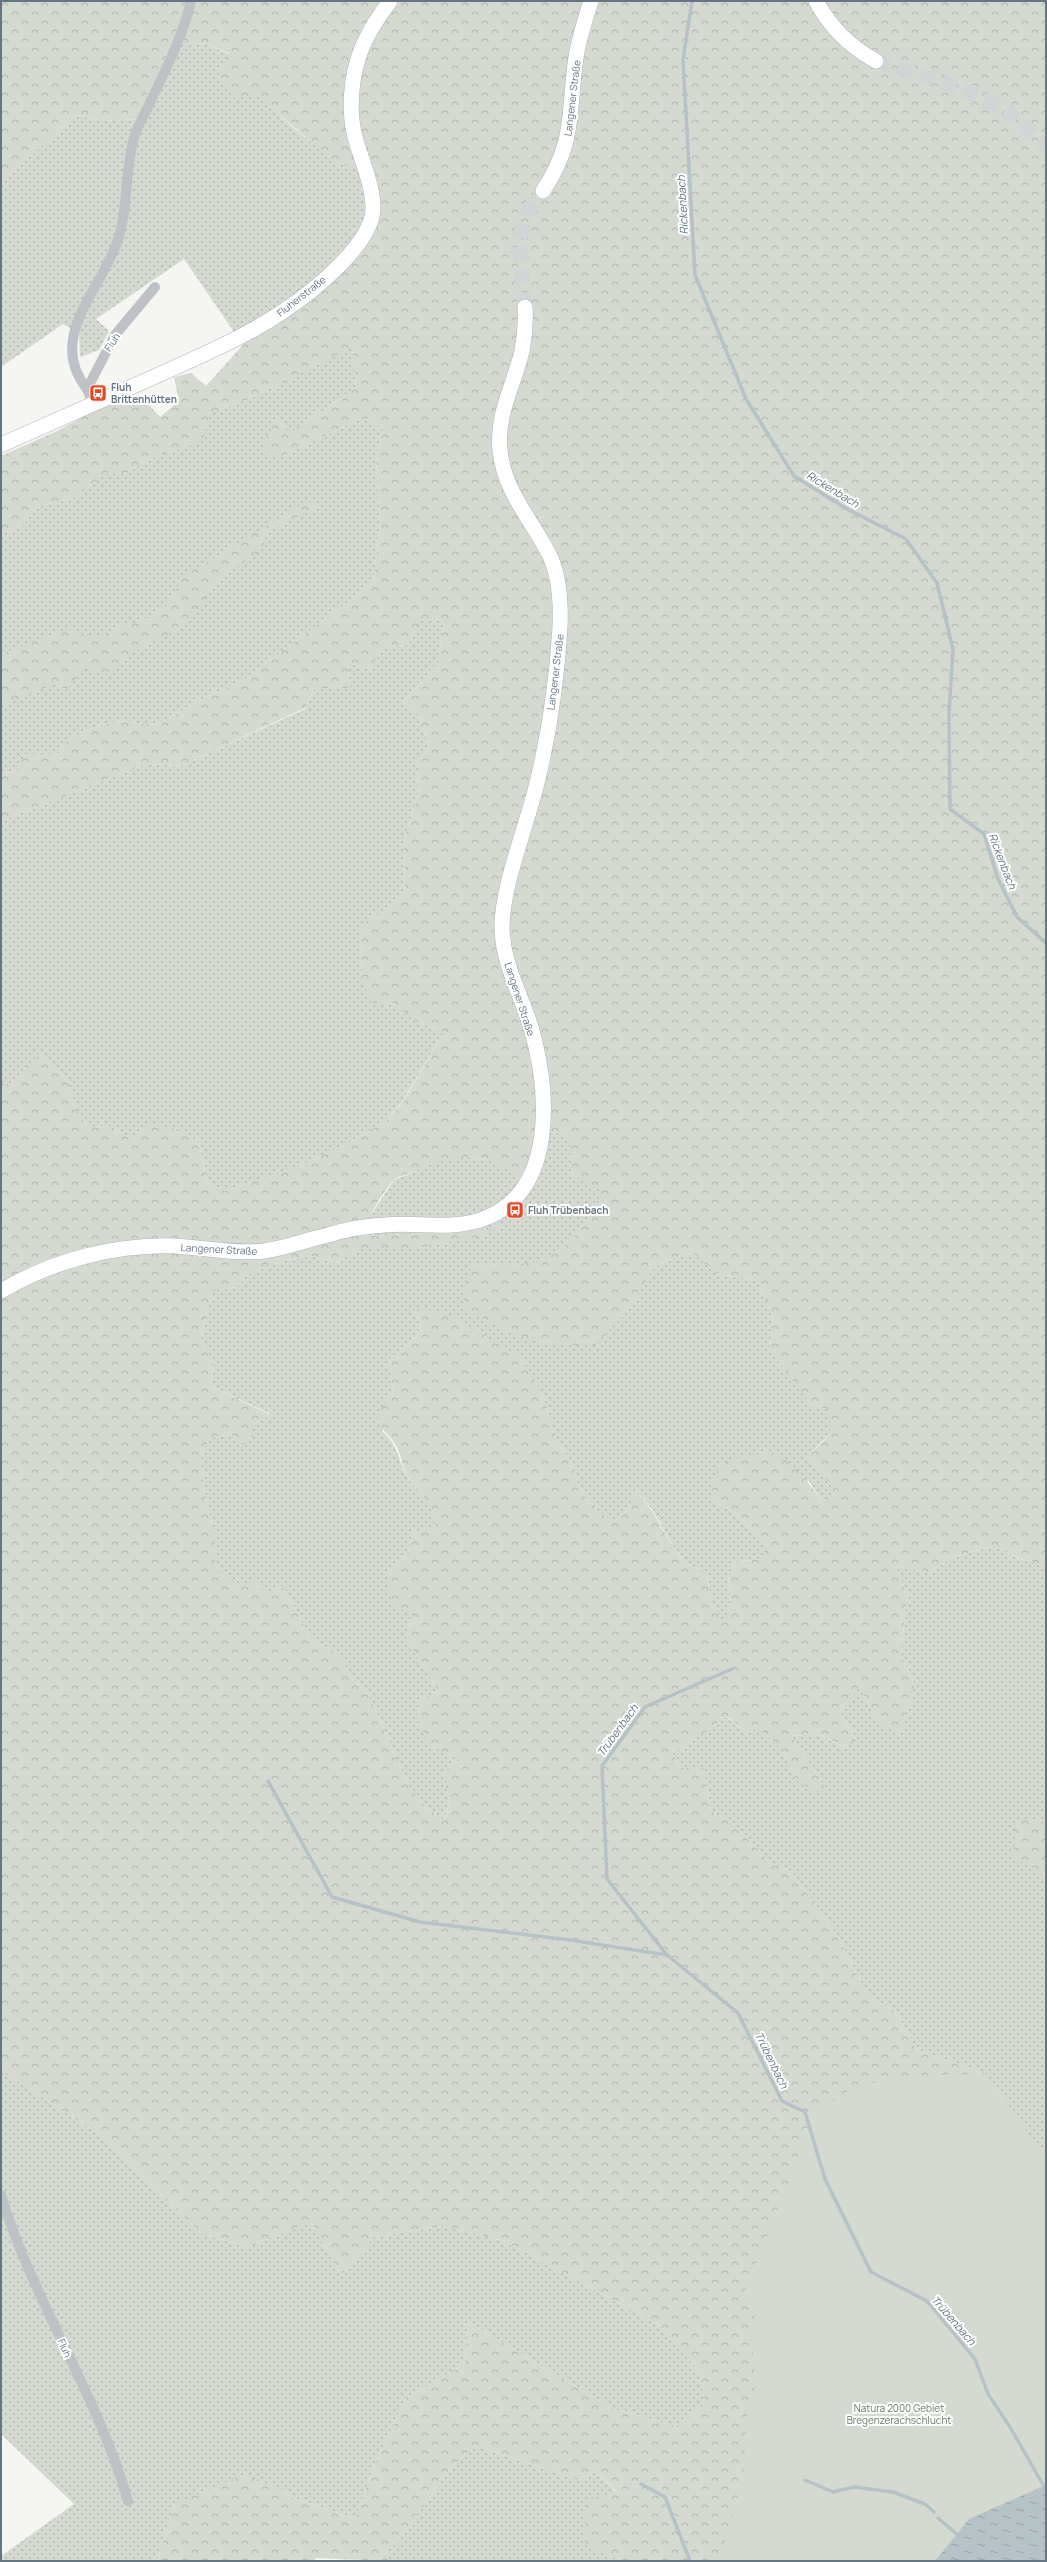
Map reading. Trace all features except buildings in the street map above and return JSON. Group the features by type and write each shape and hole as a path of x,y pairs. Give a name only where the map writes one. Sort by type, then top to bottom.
{"main road":[{"name":"Fluherstraße","path":"1,446 234,340 282,312 315,287 360,243 372,219 373,205 355,135 352,115 354,83 358,56 365,41 390,1"},
{"name":"Langener Straße","path":"543,191 556,170 565,149 570,128 576,58 591,1"},
{"path":"816,1 824,17 840,35 857,50 876,61"},
{"name":"Langener Straße","path":"1,1291 37,1272 64,1262 120,1248 171,1246 259,1252 282,1248 354,1228 390,1224 448,1225 476,1221 495,1214 511,1203 526,1185 535,1167 541,1142 543,1102 533,1038 504,949 502,922 508,888 537,783 546,740 554,683 560,614 559,583 550,555 511,492 500,451 500,430 504,403 522,353 526,330 525,307"}],"street":[{"path":"93,404 87,389 72,364 71,347 75,329 116,246 122,226 134,137 177,43 191,1"},
{"name":"Fluh","path":"87,389 115,336 155,286"},
{"name":"Fluh","path":"1,2195 17,2245 106,2437 128,2501"}],"green space":[{"path":"1,1 1046,1 1046,1571 1034,1561 1024,1560 993,1546 953,1557 930,1573 896,1566 907,1596 901,1656 914,1682 913,1697 900,1736 877,1721 860,1687 839,1711 857,1742 845,1747 818,1734 792,1736 824,1786 821,1794 798,1782 781,1748 760,1730 746,1731 727,1717 673,1753 680,1768 704,1768 711,1811 735,1825 771,1864 791,1871 840,1940 868,1997 894,2010 917,2050 986,2074 1046,2159 935,2561 623,2561 585,2545 586,2499 617,2492 596,2471 579,2480 476,2446 452,2466 398,2542 386,2551 388,2561 316,2558 313,2561 157,2561 175,2504 245,2474 282,2490 293,2498 355,2519 377,2459 406,2398 465,2364 468,2322 614,2409 676,2426 704,2405 701,2374 659,2325 504,2241 442,2226 374,2237 341,2275 311,2222 248,2247 202,2234 96,2132 6,2074 1,2062 1,1084 10,1084 40,1053 67,1079 76,1109 88,1127 110,1126 133,1140 151,1124 180,1130 199,1142 207,1182 225,1191 287,1171 343,1146 385,1122 403,1102 444,1032 416,1022 394,1003 373,1003 362,983 361,925 405,895 404,841 419,791 415,764 430,748 419,717 403,702 438,662 444,623 435,618 421,621 408,645 385,647 370,668 347,663 350,688 315,688 305,708 181,766 146,764 1,821 1,772 14,773 26,754 55,754 76,733 118,721 157,725 206,697 245,679 373,583 380,524 376,457 383,430 368,418 361,418 277,459 262,450 266,436 279,418 288,434 356,388 352,348 249,399 210,413 203,441 147,460 125,474 108,473 73,498 36,507 24,525 8,533 1,531 1,456 57,431 120,397 141,396 160,417 179,401 174,377 191,373 206,386 243,345 287,317 373,232 381,202 374,174 334,162 257,95 233,98 218,73 229,53 208,44 175,41 147,95 141,119 103,121 76,115 1,183","holes":["536,1130 569,1135 572,1175 602,1191 590,1214 566,1245 552,1255 537,1261 519,1265 472,1265 464,1283 463,1310 510,1333 530,1340 562,1345 595,1345 629,1309 652,1272 666,1261 693,1253 716,1273 757,1281 773,1316 770,1347 777,1360 812,1406 827,1409 830,1426 827,1437 806,1457 837,1492 822,1502 808,1482 795,1468 776,1454 763,1453 747,1455 731,1460 720,1467 714,1479 712,1502 731,1510 766,1543 762,1559 735,1562 728,1576 731,1604 724,1623 711,1603 707,1572 687,1563 673,1547 651,1509 637,1493 618,1522 600,1513 581,1492 571,1462 554,1437 543,1393 520,1357 456,1318 427,1309 413,1310 421,1326 416,1337 389,1359 393,1395 386,1401 376,1420 395,1444 399,1451 407,1475 426,1499 434,1518 435,1528 414,1532 408,1552 388,1574 388,1589 389,1595 394,1604 398,1608 412,1614 406,1638 438,1691 419,1701 418,1720 429,1745 458,1759 445,1771 449,1804 444,1820 428,1809 410,1788 366,1689 354,1682 338,1653 311,1640 283,1586 266,1593 255,1581 240,1586 215,1564 215,1537 204,1489 201,1455 210,1438 231,1434 242,1445 253,1438 253,1425 271,1415 210,1386 214,1367 201,1339 212,1291 237,1287 247,1275 286,1260 313,1256 337,1263 357,1249 408,1249 478,1237 513,1222 470,1231 362,1236 380,1199 394,1180 399,1177 443,1161 468,1158 494,1162 518,1178 530,1170"]},
{"path":"175,41 208,44 229,54 257,94 295,129 334,161 374,174 381,202 373,232 287,317 243,345 184,259 96,319 109,331 99,350 80,357 79,333 63,324 1,367 1,183 76,115 103,121 141,119 147,95"},
{"path":"352,347 356,388 288,434 279,418 277,459 361,418 368,418 383,430 376,457 380,524 373,583 245,679 206,697 157,725 118,721 76,733 55,754 26,754 14,773 1,772 1,531 8,533 24,525 36,507 73,498 108,473 125,474 147,460 202,441 209,413 249,399"},
{"path":"307,501 322,505 267,532 263,549 215,582 197,612 179,629 130,654 106,674 83,669 67,690 55,684 1,705 1,654 68,629 97,638 120,626 140,622 167,605 183,577"},
{"path":"435,618 444,623 438,662 403,702 419,717 430,748 415,764 419,791 404,841 405,895 361,926 362,983 394,1003 416,1022 444,1032 402,1102 385,1122 343,1146 287,1171 225,1191 207,1182 199,1142 133,1140 110,1126 88,1127 76,1109 67,1079 40,1053 10,1084 1,1084 1,821 146,764 181,766 305,709 315,688 350,688 347,663 370,668 385,647 408,645 421,620"},
{"path":"536,1130 570,1135 572,1175 603,1190 591,1213 579,1231 566,1245 552,1255 537,1261 519,1265 472,1265 463,1310 483,1316 510,1333 628,1309 646,1278 652,1271 668,1260 693,1253 716,1273 757,1281 773,1316 770,1347 827,1409 832,1425 829,1435 806,1457 837,1492 822,1502 809,1481 712,1502 731,1510 766,1543 762,1559 735,1562 728,1576 731,1604 724,1624 711,1603 707,1572 687,1563 680,1555 645,1500 637,1493 618,1522 600,1513 581,1492 571,1462 554,1437 543,1393 413,1310 421,1326 416,1337 389,1359 393,1395 386,1401 382,1431 395,1448 407,1476 430,1504 435,1528 414,1532 408,1552 388,1574 412,1614 406,1638 438,1691 419,1701 418,1720 430,1745 458,1759 445,1771 449,1804 444,1820 428,1809 410,1788 366,1689 354,1682 338,1653 311,1640 283,1586 266,1593 240,1586 215,1564 215,1537 204,1489 201,1455 210,1438 231,1434 242,1444 253,1438 253,1425 271,1414 210,1386 214,1367 201,1339 212,1291 237,1287 247,1275 286,1260 313,1256 337,1263 357,1249 408,1249 510,1223 470,1231 362,1236 364,1225 394,1180 436,1162 460,1156 488,1160 506,1167 518,1178"},
{"path":"993,1546 1023,1560 1034,1561 1046,1571 1046,1825 1039,1818 1042,1874 1046,1875 1046,2159 986,2074 917,2050 894,2010 868,1997 840,1940 791,1871 771,1864 735,1825 711,1811 704,1769 680,1769 673,1753 726,1717 746,1731 760,1729 781,1748 798,1782 824,1786 792,1736 818,1734 844,1747 857,1741 839,1711 860,1687 877,1721 914,1682 901,1656 907,1596 896,1566 930,1573 953,1557"},
{"path":"1040,1818 1046,1825 1046,1875 1013,1857 1016,1821"},
{"path":"1,2062 6,2074 96,2132 202,2234 248,2247 311,2222 341,2275 374,2237 442,2226 504,2241 659,2325 701,2374 704,2405 676,2426 614,2409 468,2322 465,2364 406,2398 377,2459 355,2519 293,2498 282,2490 175,2504 157,2561 1,2561 1,2556 74,2504 1,2434"},
{"name":"Natura 2000 Gebiet Bregenzerachschlucht","path":"986,2074 1046,2158 1046,2561 719,2561 743,2480 747,2416 755,2388 752,2327 756,2312 744,2295 796,2164 812,2114 850,2090 896,2076"},
{"path":"476,2446 579,2480 596,2471 617,2493 585,2544 623,2561 388,2561 386,2551 398,2542 452,2466"}],"water":[{"path":"1046,2485 1046,2561 935,2561 969,2519"}],"waterway":[{"name":"Rickenbach","path":"692,1 683,60 695,275 746,399 794,476 845,508 906,539 937,583 953,649 949,713 950,809 984,834 998,879 1017,917 1046,943"},
{"name":"Trübenbach","path":"734,1668 645,1707 602,1766 607,1879 667,1955 738,2013 782,2101 805,2112 825,2179 871,2272 927,2301 975,2359 988,2394 1010,2427 1046,2490"},
{"path":"268,1781 332,1897 420,1922 570,1940 667,1955"},
{"path":"805,2480 833,2492 854,2487 893,2492 925,2504 934,2512"},
{"path":"641,2484 665,2497 690,2561"},
{"path":"938,2518 960,2537"}],"tunnel":[{"path":"876,61 946,83 988,102 1008,114 1028,129 1046,147"},
{"path":"525,307 519,242 525,216 543,191"}],"place":[{"name":"Fluh Brittenhütten","path":"98,393"},
{"name":"Fluh Trübenbach","path":"515,1210"}]}
